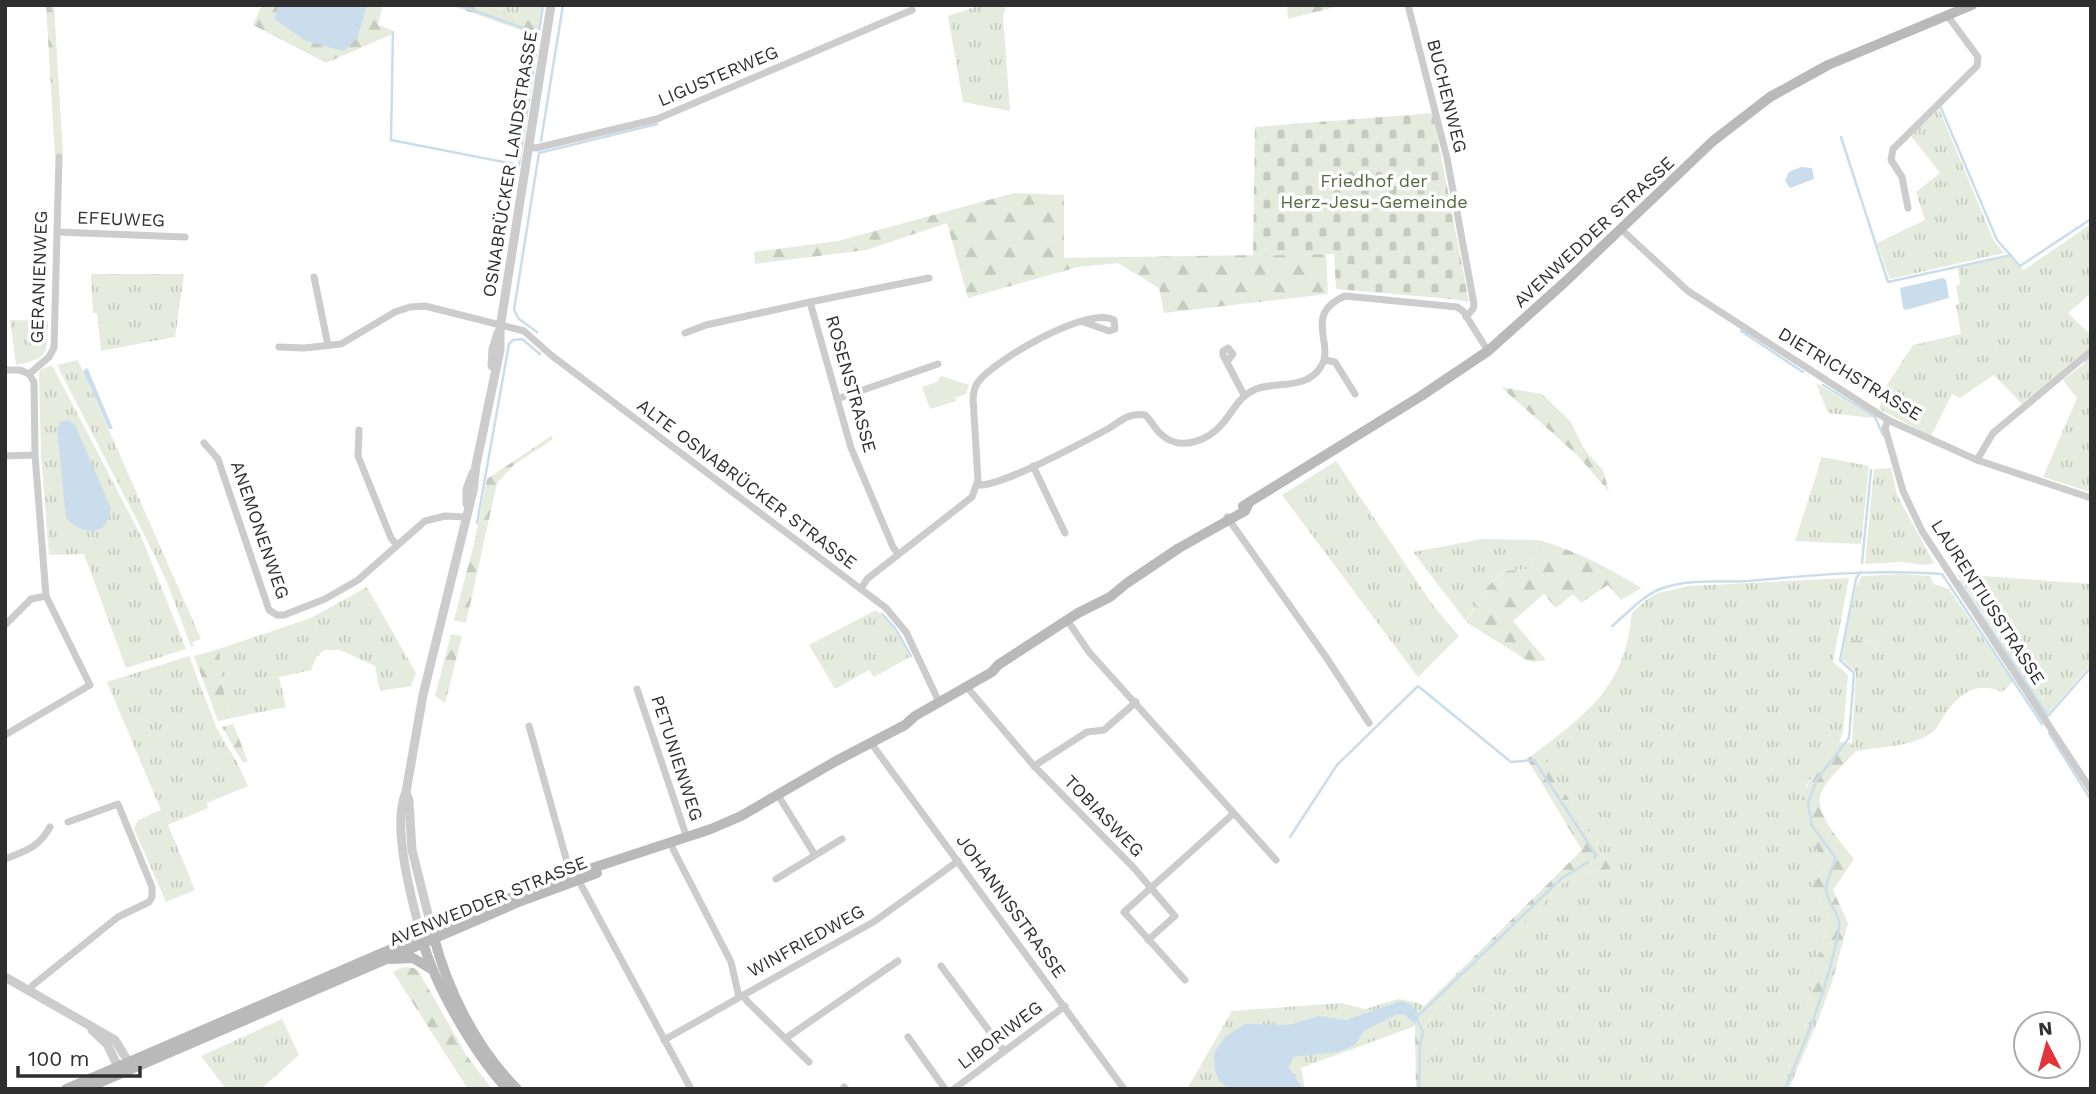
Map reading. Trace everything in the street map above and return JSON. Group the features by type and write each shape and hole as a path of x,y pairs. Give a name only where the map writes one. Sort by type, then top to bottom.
{"main road":[{"name":"AVENWEDDER STRASSE","path":"575,877 673,849 725,829 781,800 839,765 891,731 896,724 992,672 998,665 1067,620 1103,601 1488,351 1531,314 1713,141 1770,97 1828,65 1972,5"},
{"name":"AVENWEDDER STRASSE","path":"131,1065 422,938 575,877 741,816 836,761 850,756"},
{"path":"433,934 448,978 473,1030 517,1089"},
{"name":"AVENWEDDER STRASSE","path":"131,1065 377,962 422,938"},
{"path":"422,938 433,970 467,1033 507,1089"},
{"path":"377,962 410,958 433,970"},
{"path":"66,1089 131,1065"},
{"path":"85,1089 119,1070"}],"street":[{"name":"OSNABRÜCKER LANDSTRASSE","path":"422,938 408,882 402,839 402,801 406,793 423,695 466,513 467,489 476,465 493,377 492,352 501,326 551,5"},
{"name":"BUCHENWEG","path":"1408,5 1447,158 1474,304 1466,317"},
{"name":"LIGUSTERWEG","path":"529,147 536,148 657,119 912,10"},
{"path":"1908,208 1902,177 1891,160 1893,149 1977,66 1978,57 1947,15"},
{"name":"GERANIENWEG","path":"29,374 49,358 53,351 59,157"},
{"name":"DIETRICHSTRASSE","path":"1621,229 1688,291 1888,420 1978,460 2091,498"},
{"name":"EFEUWEG","path":"57,232 185,237"},
{"path":"314,277 328,345"},
{"path":"810,302 929,278"},
{"path":"978,485 988,486 1137,414 1145,415 1164,437 1178,443 1196,442 1210,435 1223,423 1244,395 1264,387 1310,379 1325,360 1321,328 1323,315 1335,300 1345,296 1448,304 1457,307 1488,351"},
{"name":"ROSENSTRASSE","path":"685,333 810,302 851,448 898,554"},
{"name":"ALTE OSNABRÜCKER STRASSE","path":"279,347 304,348 341,344 395,312 425,306 524,331 551,355 886,608 901,623 939,702"},
{"path":"861,589 867,579 972,497 978,485 973,398 975,386 982,377 1014,352 1038,338 1084,321"},
{"path":"1978,460 1993,433 2091,351"},
{"path":"1325,360 1335,362 1355,394"},
{"path":"1227,362 1244,395"},
{"path":"837,399 937,364"},
{"path":"5,370 20,370 29,374 34,382 46,596 90,685 5,735"},
{"name":"LAURENTIUSSTRASSE","path":"1888,420 1885,428 1903,491 1922,531 2091,790"},
{"path":"359,430 358,456 390,538 397,545"},
{"name":"ANEMONENWEG","path":"204,443 218,459 269,610 276,615 302,610 358,580 412,530 433,517 466,513"},
{"path":"5,456 36,455"},
{"path":"1032,466 1065,533"},
{"path":"1228,519 1326,657 1369,723"},
{"path":"5,625 31,599 46,596"},
{"path":"1067,620 1089,652 1276,860"},
{"name":"TOBIASWEG","path":"967,685 1034,766 1175,916 1148,940"},
{"name":"PETUNIENWEG","path":"637,688 687,838"},
{"name":"TOBIASWEG","path":"1034,766 1087,732 1104,730 1136,702"},
{"path":"529,726 569,869 691,1089"},
{"name":"JOHANNISSTRASSE","path":"871,743 1124,1089"},
{"name":"OSNABRÜCKER LANDSTRASSE","path":"406,793 409,801 412,850 433,934"},
{"path":"781,800 815,855"},
{"path":"29,991 118,917 149,902 152,897 152,887 118,804 68,821"},
{"path":"1185,980 1124,912 1233,814"},
{"path":"5,859 36,846 50,827"},
{"path":"776,879 842,839"},
{"path":"673,849 731,962 741,996 809,1062"},
{"name":"WINFRIEDWEG","path":"664,1040 875,921 958,861"},
{"path":"786,1038 898,961"},
{"path":"941,966 1004,1051"},
{"path":"5,977 115,1040 131,1065"},
{"name":"LIBORIWEG","path":"954,1089 1065,1006"},
{"path":"80,1020 107,1044 119,1070"},
{"name":"LIBORIWEG","path":"908,1037 946,1089"}],"green space":[{"path":"46,5 54,5 63,156 55,156"},
{"path":"262,5 279,5 274,19 358,37 367,5 383,5 378,25 392,30 392,34 326,63 253,25"},
{"path":"450,5 487,5 539,24 538,36"},
{"path":"487,5 542,5 539,24"},
{"path":"981,5 1007,5 1003,15 1010,111 963,102 948,16"},
{"path":"1287,5 1343,5 1288,19"},
{"path":"1939,109 1994,241 2004,253 1890,279 1877,243 1925,220 1916,192 1940,173 1911,136"},
{"name":"Friedhof der Herz-Jesu-Gemeinde","path":"1433,113 1469,302 1336,289 1334,254 1253,256 1255,127"},
{"path":"1014,193 1064,195 1064,258 1326,254 1328,294 1164,313 1159,288 1118,263 1078,267 968,298 947,223 866,250 755,264 754,252 838,241"},
{"path":"2091,224 2091,293 2068,313 2091,335 2091,346 2022,404 1994,375 1960,398 1952,394 1931,436 1879,409 1887,385 1913,345 1961,334 1956,305 1959,304 1956,286 1960,284 1958,268 2009,256 2024,270"},
{"path":"91,274 184,274 175,337 101,351 97,313 93,313"},
{"path":"10,320 48,321 46,347 41,356 16,365"},
{"path":"2091,358 2091,492 2043,477 2077,398 2063,380"},
{"path":"78,360 201,639 193,642 194,646 191,647 167,582 145,536 57,365"},
{"path":"52,365 141,536 186,649 126,668 84,554 49,555 41,453 39,375 40,370"},
{"path":"941,376 969,385 966,394 955,398 956,401 930,409 922,387 937,382"},
{"path":"1816,383 1874,418 1828,413"},
{"path":"1501,387 1542,394 1570,421 1586,452 1603,470 1609,492 1578,456"},
{"path":"551,436 553,439 514,465 497,483 466,623 454,620 474,544 487,479"},
{"path":"1822,457 1869,466 1861,544 1795,541"},
{"path":"1336,461 1432,604 1459,636 1418,677 1282,495"},
{"path":"1891,468 1897,495 1934,563 1865,564 1874,469"},
{"path":"1482,539 1539,540 1530,569 1505,571 1488,586 1466,621 1413,552"},
{"path":"1539,540 1592,560 1641,588 1621,600 1608,585 1581,603 1573,594 1556,608 1544,594 1513,621 1546,660 1533,662 1466,622 1488,586 1506,571 1530,569"},
{"path":"1957,574 2091,584 2091,664 2048,714"},
{"path":"1862,576 1930,576 1934,584 1949,589 2013,682 2002,692 1983,688 1961,696 1934,731 1922,738 1904,744 1856,751 1852,743 1856,672 1882,641 1845,640 1856,586"},
{"path":"1849,578 1833,662 1848,675 1843,733 1806,785 1805,831 1828,864 1812,886 1829,920 1806,1009 1819,1018 1789,1089 1429,1089 1429,1020 1433,1012 1565,881 1589,872 1611,869 1539,750 1590,708 1614,677 1628,637 1632,613 1658,593 1689,586"},
{"path":"367,587 416,673 411,686 380,691 375,666 340,650 324,650 316,658 311,670 279,677 286,707 232,718 225,701 219,649 311,618"},
{"path":"876,610 894,628 910,657 874,677 869,670 835,689 809,645"},
{"path":"451,634 462,636 445,703 435,696"},
{"path":"1845,640 1882,641 1856,672 1842,659"},
{"path":"219,649 225,701 232,718 218,721 194,656"},
{"path":"189,656 217,729 248,786 207,803 208,808 168,825 195,890 166,902 134,829 138,820 161,810 107,682"},
{"path":"233,724 248,761 243,763 222,727"},
{"path":"1839,742 1852,743 1856,751 1827,782 1821,793 1821,810 1830,828 1854,859 1833,890 1848,923 1819,1018 1806,1009 1829,920 1812,886 1828,864 1806,833 1800,808 1808,784"},
{"path":"1539,750 1611,869 1589,872 1565,881 1433,1012 1429,1020 1429,1089 1416,1089 1415,1026 1424,1006 1582,850 1527,759"},
{"path":"404,967 414,968 419,972 467,1056 492,1089 468,1089 393,972"},
{"path":"1398,999 1424,1006 1415,1026 1301,1068 1305,1089 1187,1089 1232,1011 1341,1003 1365,1009"},
{"path":"282,1019 299,1055 261,1089 226,1089 201,1056"}],"water":[{"path":"279,5 367,5 358,37 344,51 306,41 274,19"},
{"path":"1801,167 1812,168 1814,179 1790,188 1785,181 1789,172"},
{"path":"1943,278 1946,280 1949,298 1906,310 1903,308 1900,288"},
{"path":"86,368 113,429 109,429 83,371"},
{"path":"68,420 75,425 111,508 105,524 93,531 79,528 66,517 57,430 60,422"},
{"path":"1401,1001 1412,1005 1419,1015 1415,1024 1404,1014 1397,1014 1364,1031 1355,1045 1338,1052 1293,1057 1289,1068 1303,1089 1230,1089 1219,1081 1214,1054 1225,1037 1245,1024 1289,1025 1319,1016 1346,1020"}],"waterway":[{"path":"459,5 539,34"},
{"path":"393,32 391,140 519,165 543,5"},
{"path":"541,141 563,5"},
{"path":"1941,108 1997,240 2020,266 2091,219"},
{"path":"537,332 519,319 514,310 539,153 657,124"},
{"path":"1841,137 1888,282 2011,255"},
{"path":"1741,331 1803,372"},
{"path":"477,523 509,344 513,340 522,339 540,354"},
{"path":"2085,361 2091,356"},
{"path":"1823,385 1875,417 1883,435"},
{"path":"1862,563 1871,470"},
{"path":"1785,1089 1823,990 1839,929 1838,918 1826,893 1835,857 1812,826 1808,803 1817,779 1849,738 1854,673 1840,660 1856,579 1860,572"},
{"path":"1612,626 1649,595 1684,583 1870,572 1942,574 2042,724"},
{"path":"1959,581 2048,716 2091,667"},
{"path":"882,614 895,628 911,656"},
{"path":"1290,837 1337,765 1418,686 1511,762 1534,760 1596,855 1594,858"},
{"path":"2049,733 2091,800"},
{"path":"1419,1089 1423,1032 1416,1018 1562,878 1588,862"}]}
